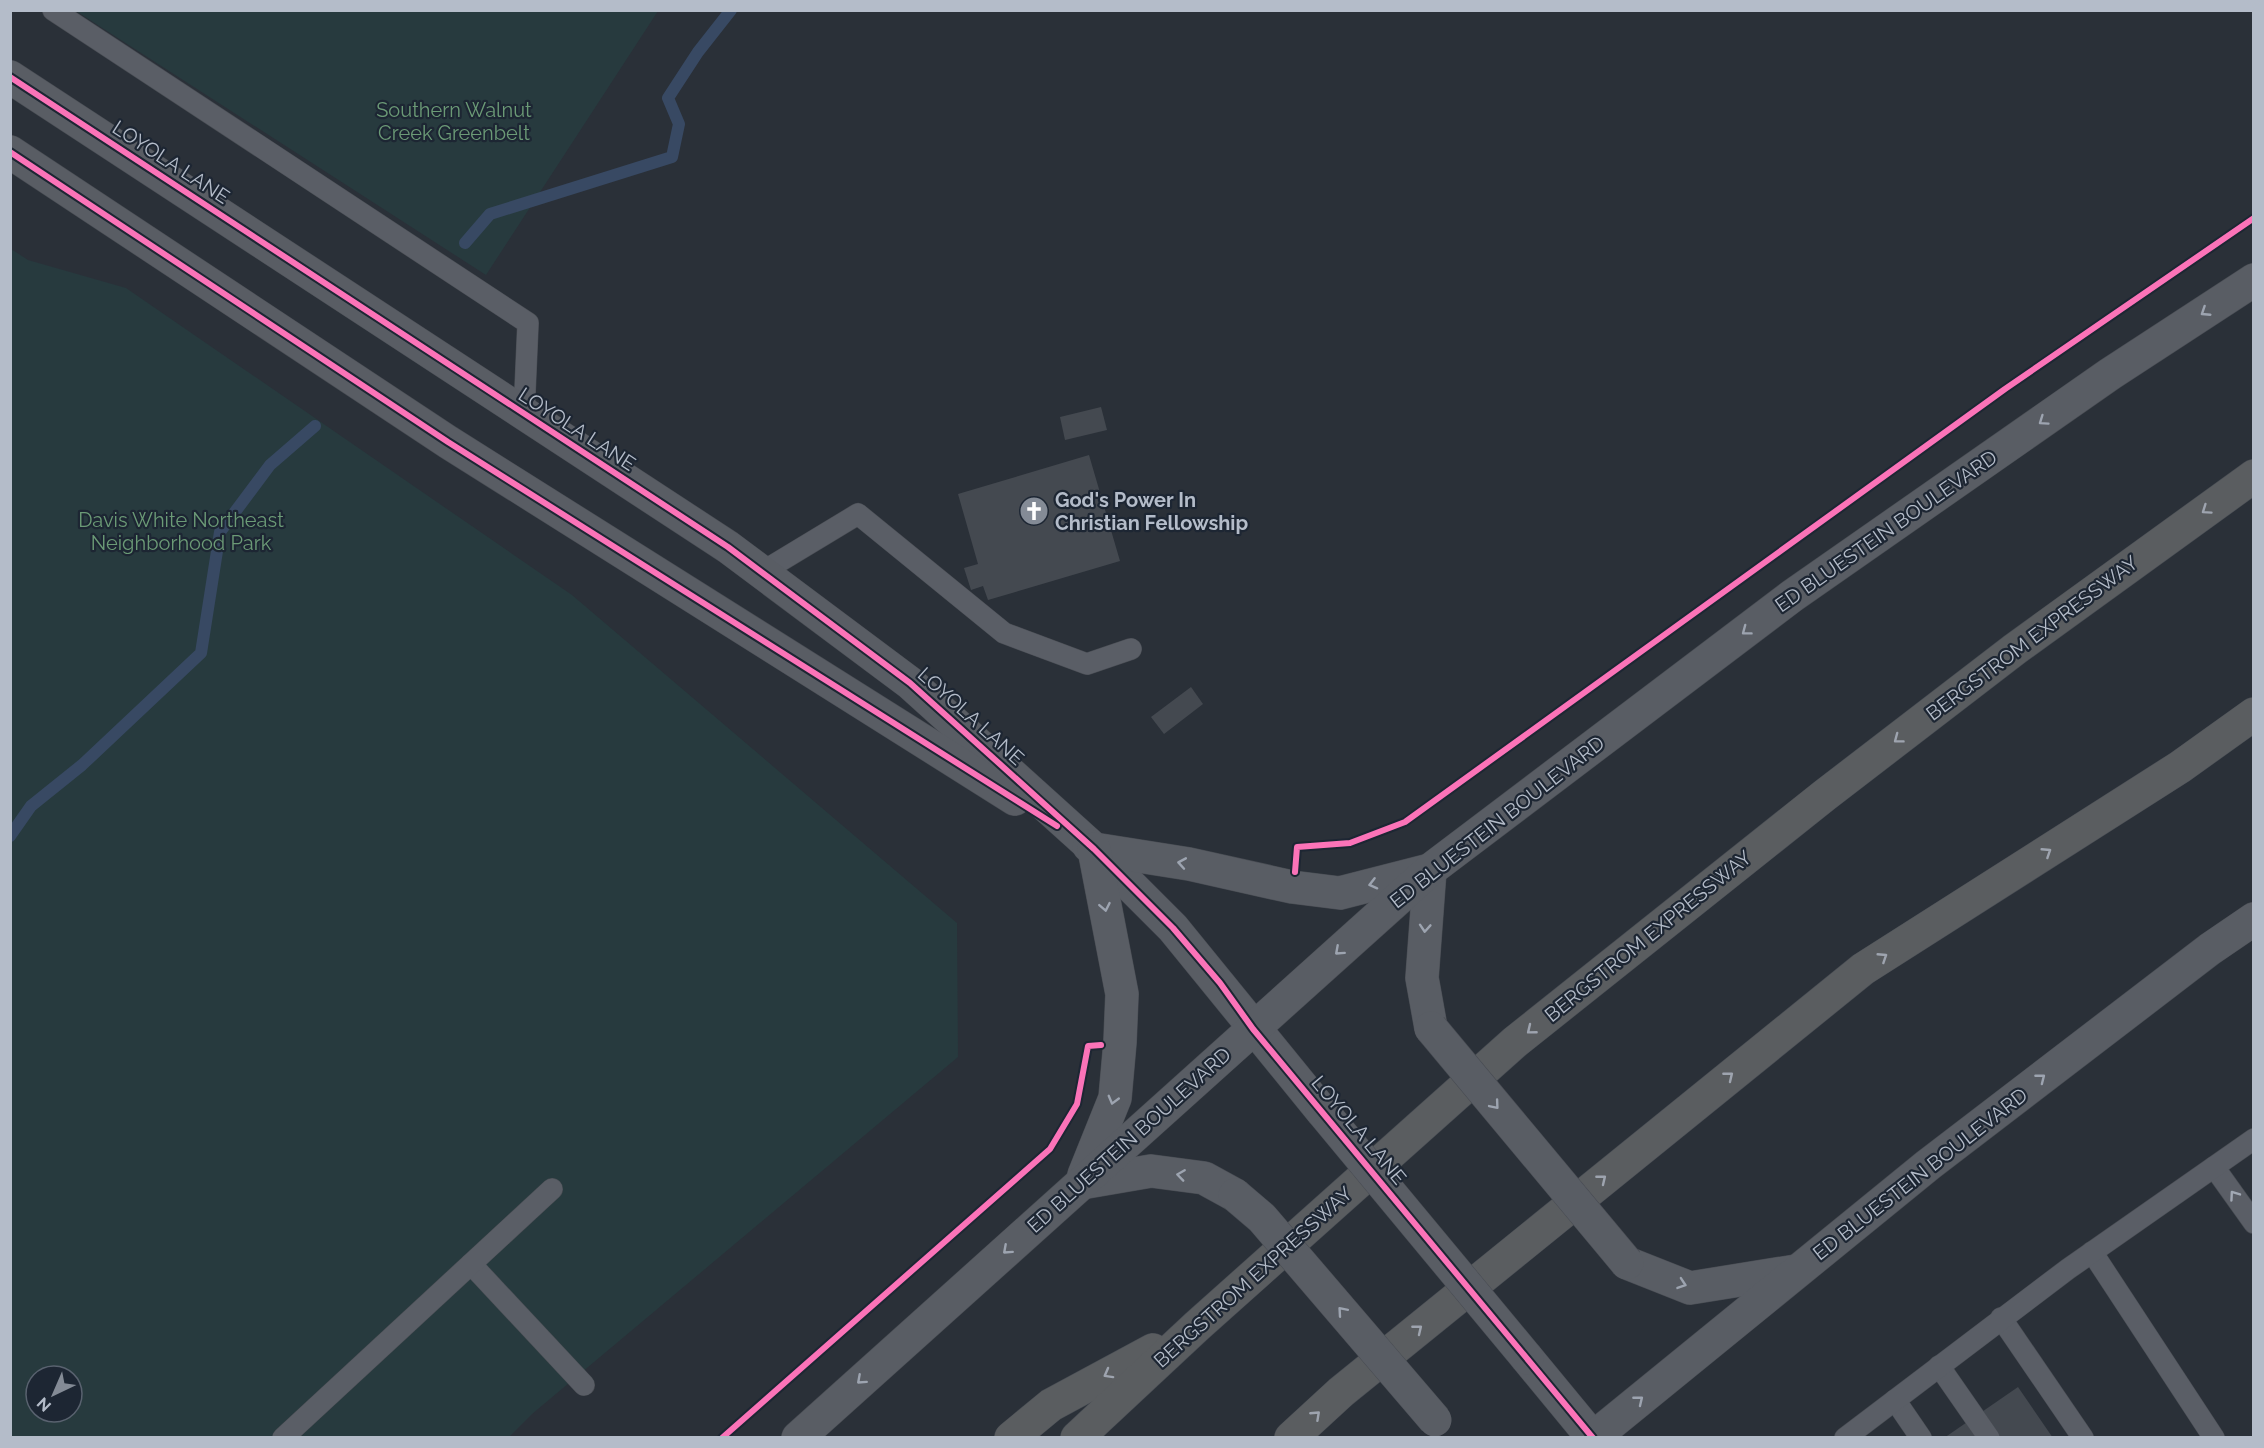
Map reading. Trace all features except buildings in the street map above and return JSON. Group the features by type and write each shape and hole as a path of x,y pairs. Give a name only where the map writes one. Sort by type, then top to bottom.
{"highway":[{"name":"BERGSTROM EXPRESSWAY","path":"1077,1437 1197,1326 1534,1027 1825,795 1986,671 2253,476"},
{"path":"1291,1437 1350,1384 1863,969 2180,767 2253,714"},
{"path":"2180,767 2253,735"},
{"path":"1011,1437 1051,1405 1197,1326"}],"main road":[{"name":"LOYOLA LANE","path":"10,77 728,547 910,683 1095,849 1173,928 1220,983 1253,1029 1593,1437"},
{"name":"LOYOLA LANE","path":"10,153 457,447 1095,849"},
{"name":"ED BLUESTEIN BOULEVARD","path":"798,1437 1430,870 1792,596 2100,381 2253,280"},
{"path":"1081,1183 1115,1098 1120,1042 1122,993 1095,849 1189,864 1292,887 1340,893 1430,870 1422,978 1431,1028 1627,1263 1690,1288 1798,1271"},
{"name":"ED BLUESTEIN BOULEVARD","path":"1593,1437 1938,1158 2210,949 2253,919"},
{"path":"1081,1183 1151,1171 1204,1178 1235,1195 1262,1218 1436,1429"}],"lane":[{"path":"53,10 528,323 524,414"},
{"path":"762,572 858,514 1004,633 1087,664 1131,649"},
{"path":"1846,1437 2001,1318 2253,1139"},
{"path":"2214,1167 2253,1223"},
{"path":"283,1437 552,1189"},
{"path":"2092,1252 2214,1437"},
{"path":"471,1264 584,1386"},
{"path":"2001,1318 2083,1437"},
{"path":"1939,1366 1989,1437"},
{"path":"1895,1400 1921,1437"}],"green space":[{"name":"Southern Walnut Creek Greenbelt","path":"76,11 658,11 486,275"},
{"name":"Davis White Northeast Neighborhood Park","path":"11,249 28,260 126,288 572,595 957,923 958,1057 532,1414 509,1437 11,1438"}],"waterway":[{"path":"465,243 490,214 672,157 679,124 668,98 698,52 731,10"},
{"path":"10,836 31,806 82,765 201,653 220,532 270,465 315,426"}],"cycle path":[{"path":"10,77 728,547 910,683 1094,849 1173,928 1220,983 1253,1029 1593,1438"},
{"path":"10,152 448,442 1057,826"},
{"path":"1295,872 1297,847 1350,843 1405,822 2005,389 2254,218"},
{"path":"722,1438 1050,1149 1077,1104 1088,1046 1101,1045"}],"place":[{"name":"God's Power In Christian Fellowship","path":"1034,511"}]}
